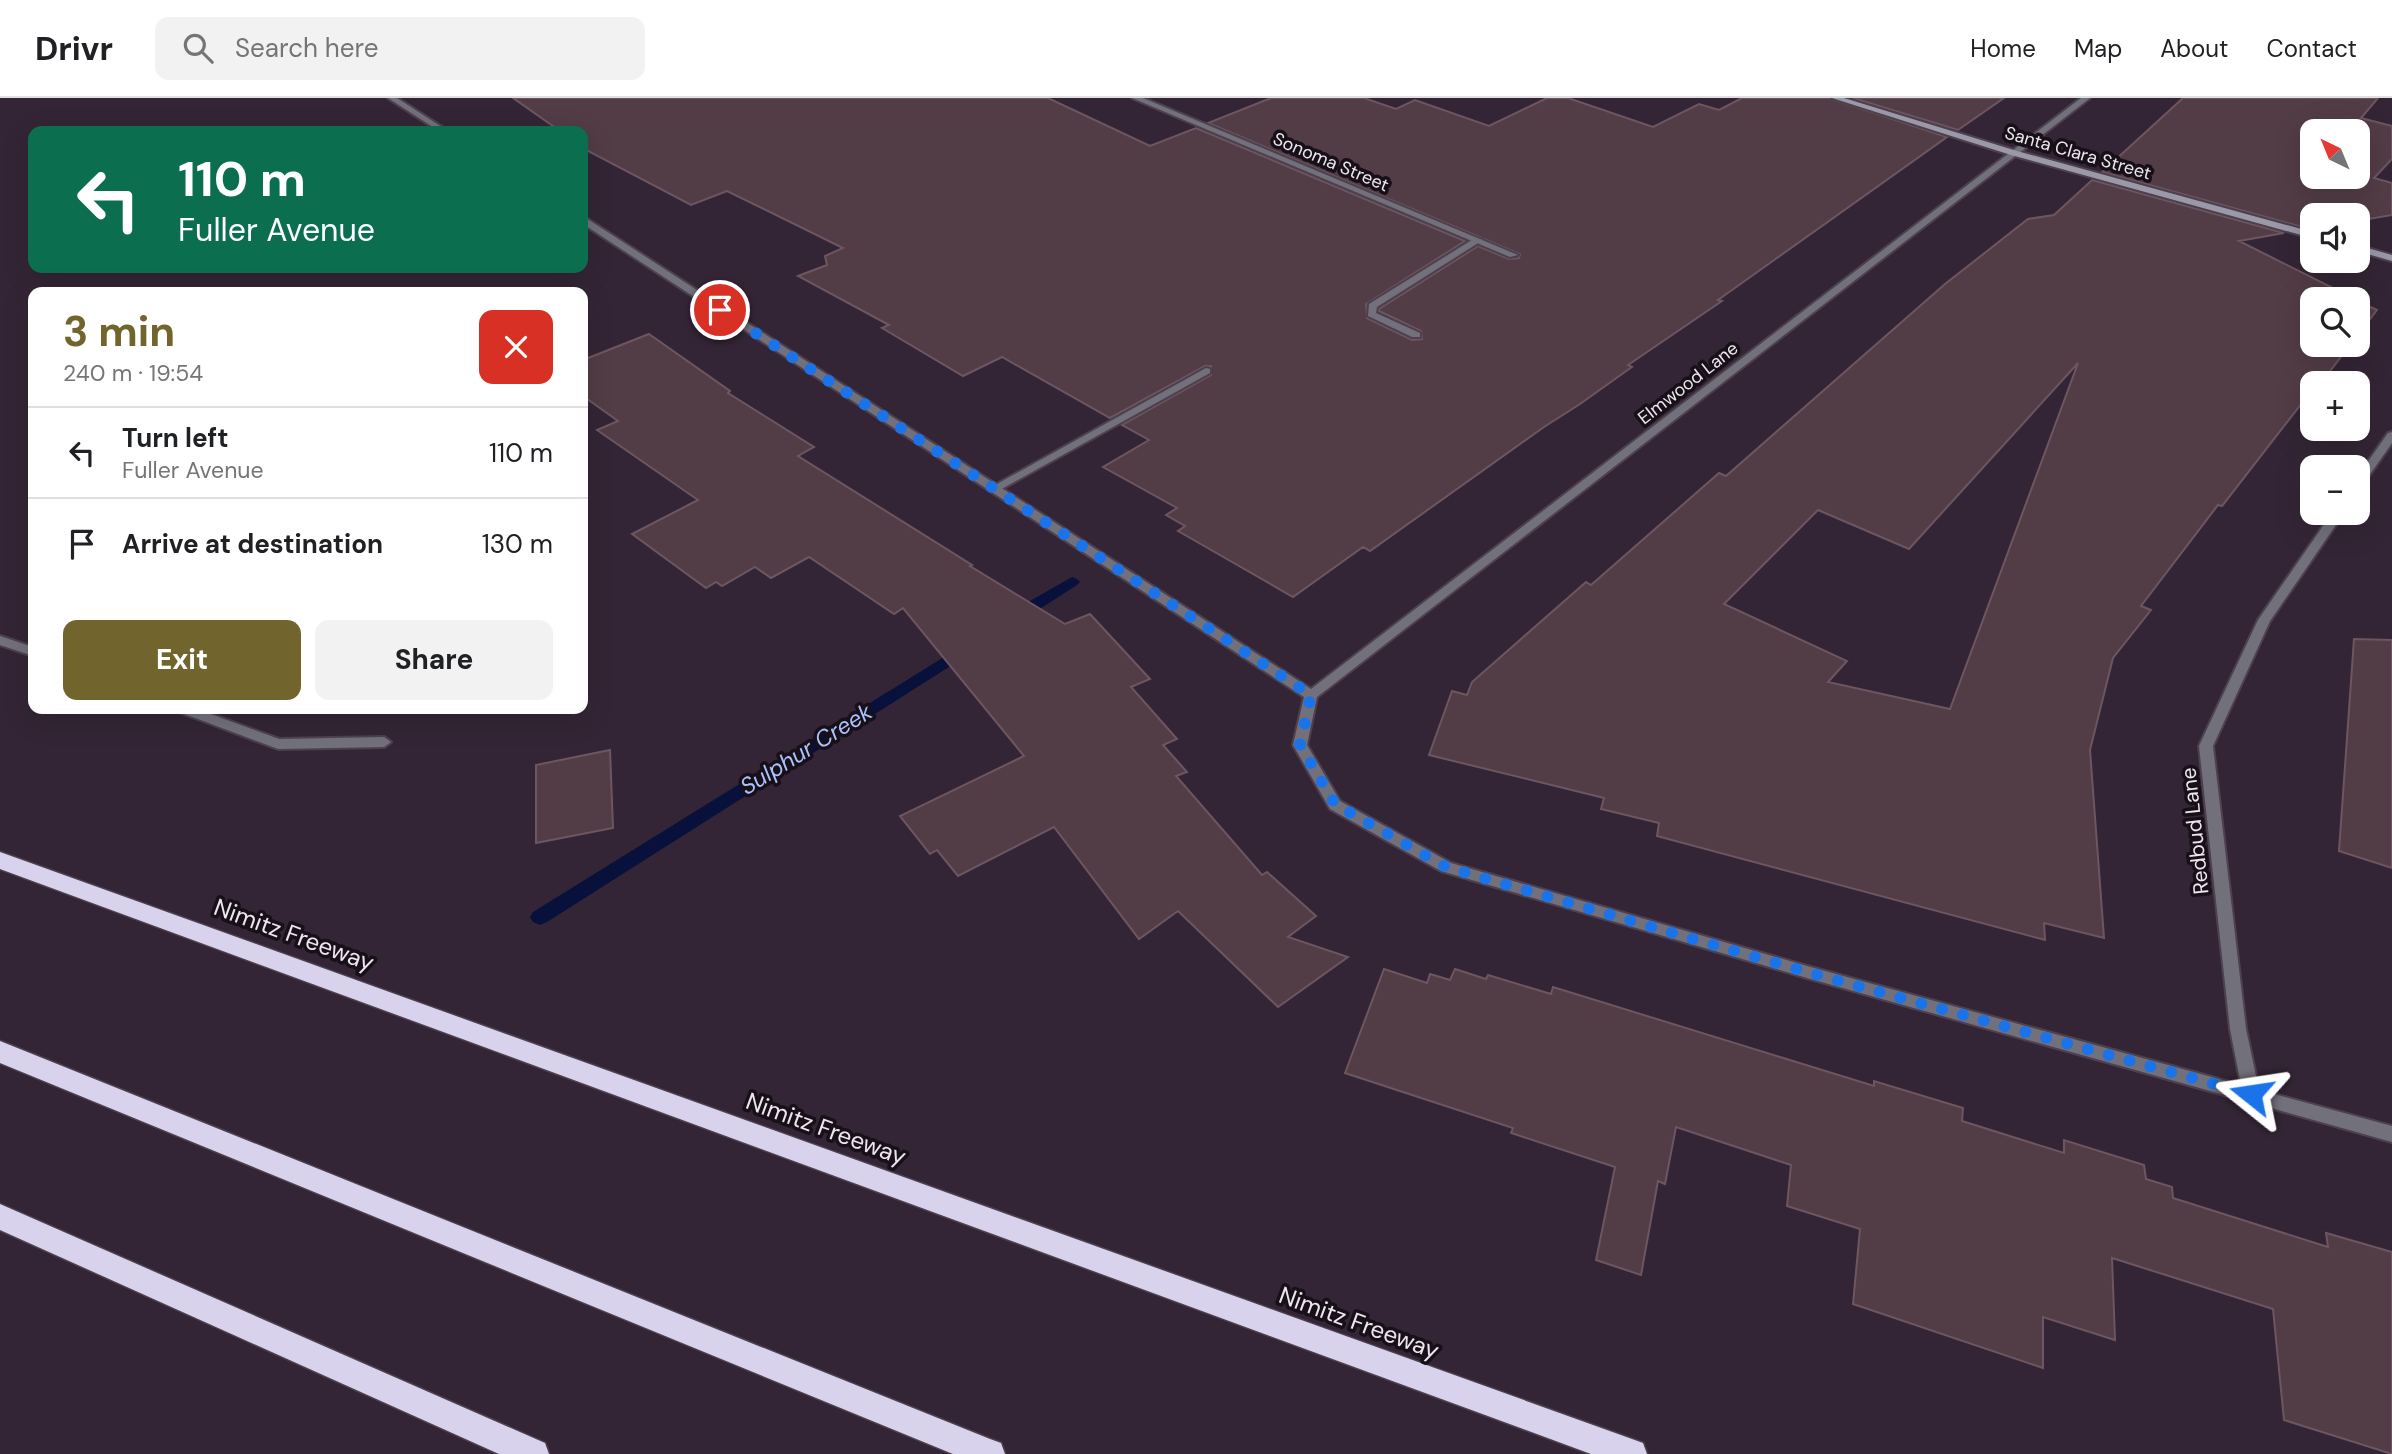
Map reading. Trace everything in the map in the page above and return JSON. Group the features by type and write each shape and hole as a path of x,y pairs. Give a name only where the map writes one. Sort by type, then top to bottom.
{"highway":[{"name":"Nimitz Freeway","path":"0,860 1632,1454"},
{"path":"0,1052 990,1454"},
{"path":"0,1217 534,1454"}],"main road":[{"name":"Santa Clara Street","path":"1836,98 2014,153 2300,232"},
{"path":"2370,252 2392,258"}],"street":[{"path":"392,98 436,126"},
{"name":"Sonoma Street","path":"1136,98 1513,256"},
{"name":"Elmwood Lane","path":"1311,695 2086,98"},
{"path":"588,223 1311,695 1300,745 1335,804 1446,867 1821,976 2392,1133"},
{"path":"1416,335 1371,314 1372,306 1478,240"},
{"path":"994,489 1206,370"},
{"path":"2370,466 2392,435"},
{"name":"Redbud Lane","path":"2251,1094 2238,1028 2206,746 2264,620 2330,525"},
{"path":"0,640 28,650"},
{"path":"197,714 278,744 384,742"}],"building":[{"path":"513,98 1048,98 1150,146 1196,128 1465,241 1366,304 1367,318 1412,340 1422,339 1421,331 1379,309 1478,246 1509,259 1519,258 1520,254 1208,123 1271,98 1364,98 1396,109 1415,100 1489,126 1547,98 1568,98 1653,127 1699,104 1719,110 1742,98 1829,98 1947,137 1718,300 1722,301 1628,365 1632,367 1580,404 1370,551 1363,547 1293,597 1178,531 1185,526 1166,515 1177,508 1103,467 1149,440 1122,425 1211,375 1211,366 1205,366 1110,418 1002,357 963,376 882,328 889,325 798,276 827,265 825,256 843,248 727,191 691,205 588,151 588,126 553,126"},
{"path":"1853,98 2004,98 1958,130"},
{"path":"2183,98 2378,98 2361,118 2365,119 2300,119 2300,189 2370,189 2370,120 2392,126 2392,159 2374,178 2392,183 2392,215 2370,219 2370,203 2300,203 2300,226 2102,172"},
{"path":"2092,180 2284,233 2239,241 2331,287 2300,287 2300,357 2341,357 2330,371 2300,371 2300,405 2222,506 2218,505 2141,606 2151,610 2113,658 2090,750 2104,938 2044,923 2045,940 1657,836 1659,823 1601,809 1604,798 1429,755 1452,691 1467,695 1472,682 1586,582 1591,585 1719,473 1726,476 1945,284 2028,219 2054,215","holes":["2078,363 1950,709 1828,682 1847,661 1724,604 1818,510 1909,549"]},
{"path":"2370,307 2377,310 2370,319"},
{"path":"649,334 730,391 728,393 814,447 798,456 972,565 970,566 1065,624 1090,614 1150,679 1131,687 1177,739 1163,745 1187,772 1176,776 1262,875 1267,872 1316,916 1288,937 1348,957 1278,1007 1178,911 1139,939 1054,827 958,876 937,850 930,854 900,816 1024,756 903,608 894,614 809,557 771,578 755,567 722,586 716,582 706,588 632,534 698,500 597,430 618,421 588,400 588,358"},
{"path":"2354,639 2392,640 2392,868 2339,851"},
{"path":"610,750 613,828 536,843 536,765"},
{"path":"1384,969 1427,983 1430,974 1450,980 1455,969 1486,979 1488,975 1551,994 1553,987 1874,1086 1874,1081 1963,1108 1962,1121 2064,1153 2064,1140 2144,1165 2146,1179 2172,1187 2173,1198 2328,1247 2326,1233 2392,1252 2392,1454 2284,1420 2273,1309 2112,1258 2115,1340 2043,1317 2043,1368 1853,1304 1860,1229 1787,1206 1791,1165 1676,1127 1665,1184 1658,1181 1641,1275 1596,1260 1615,1167 1511,1133 1513,1128 1345,1073"}],"waterway":[{"name":"Sulphur Creek","path":"1015,617 1072,582"},
{"name":"Sulphur Creek","path":"540,917 965,649"}],"route":[{"path":"720,310 1311,695 1300,745 1335,804 1446,867 1807,972 2251,1094"}]}
